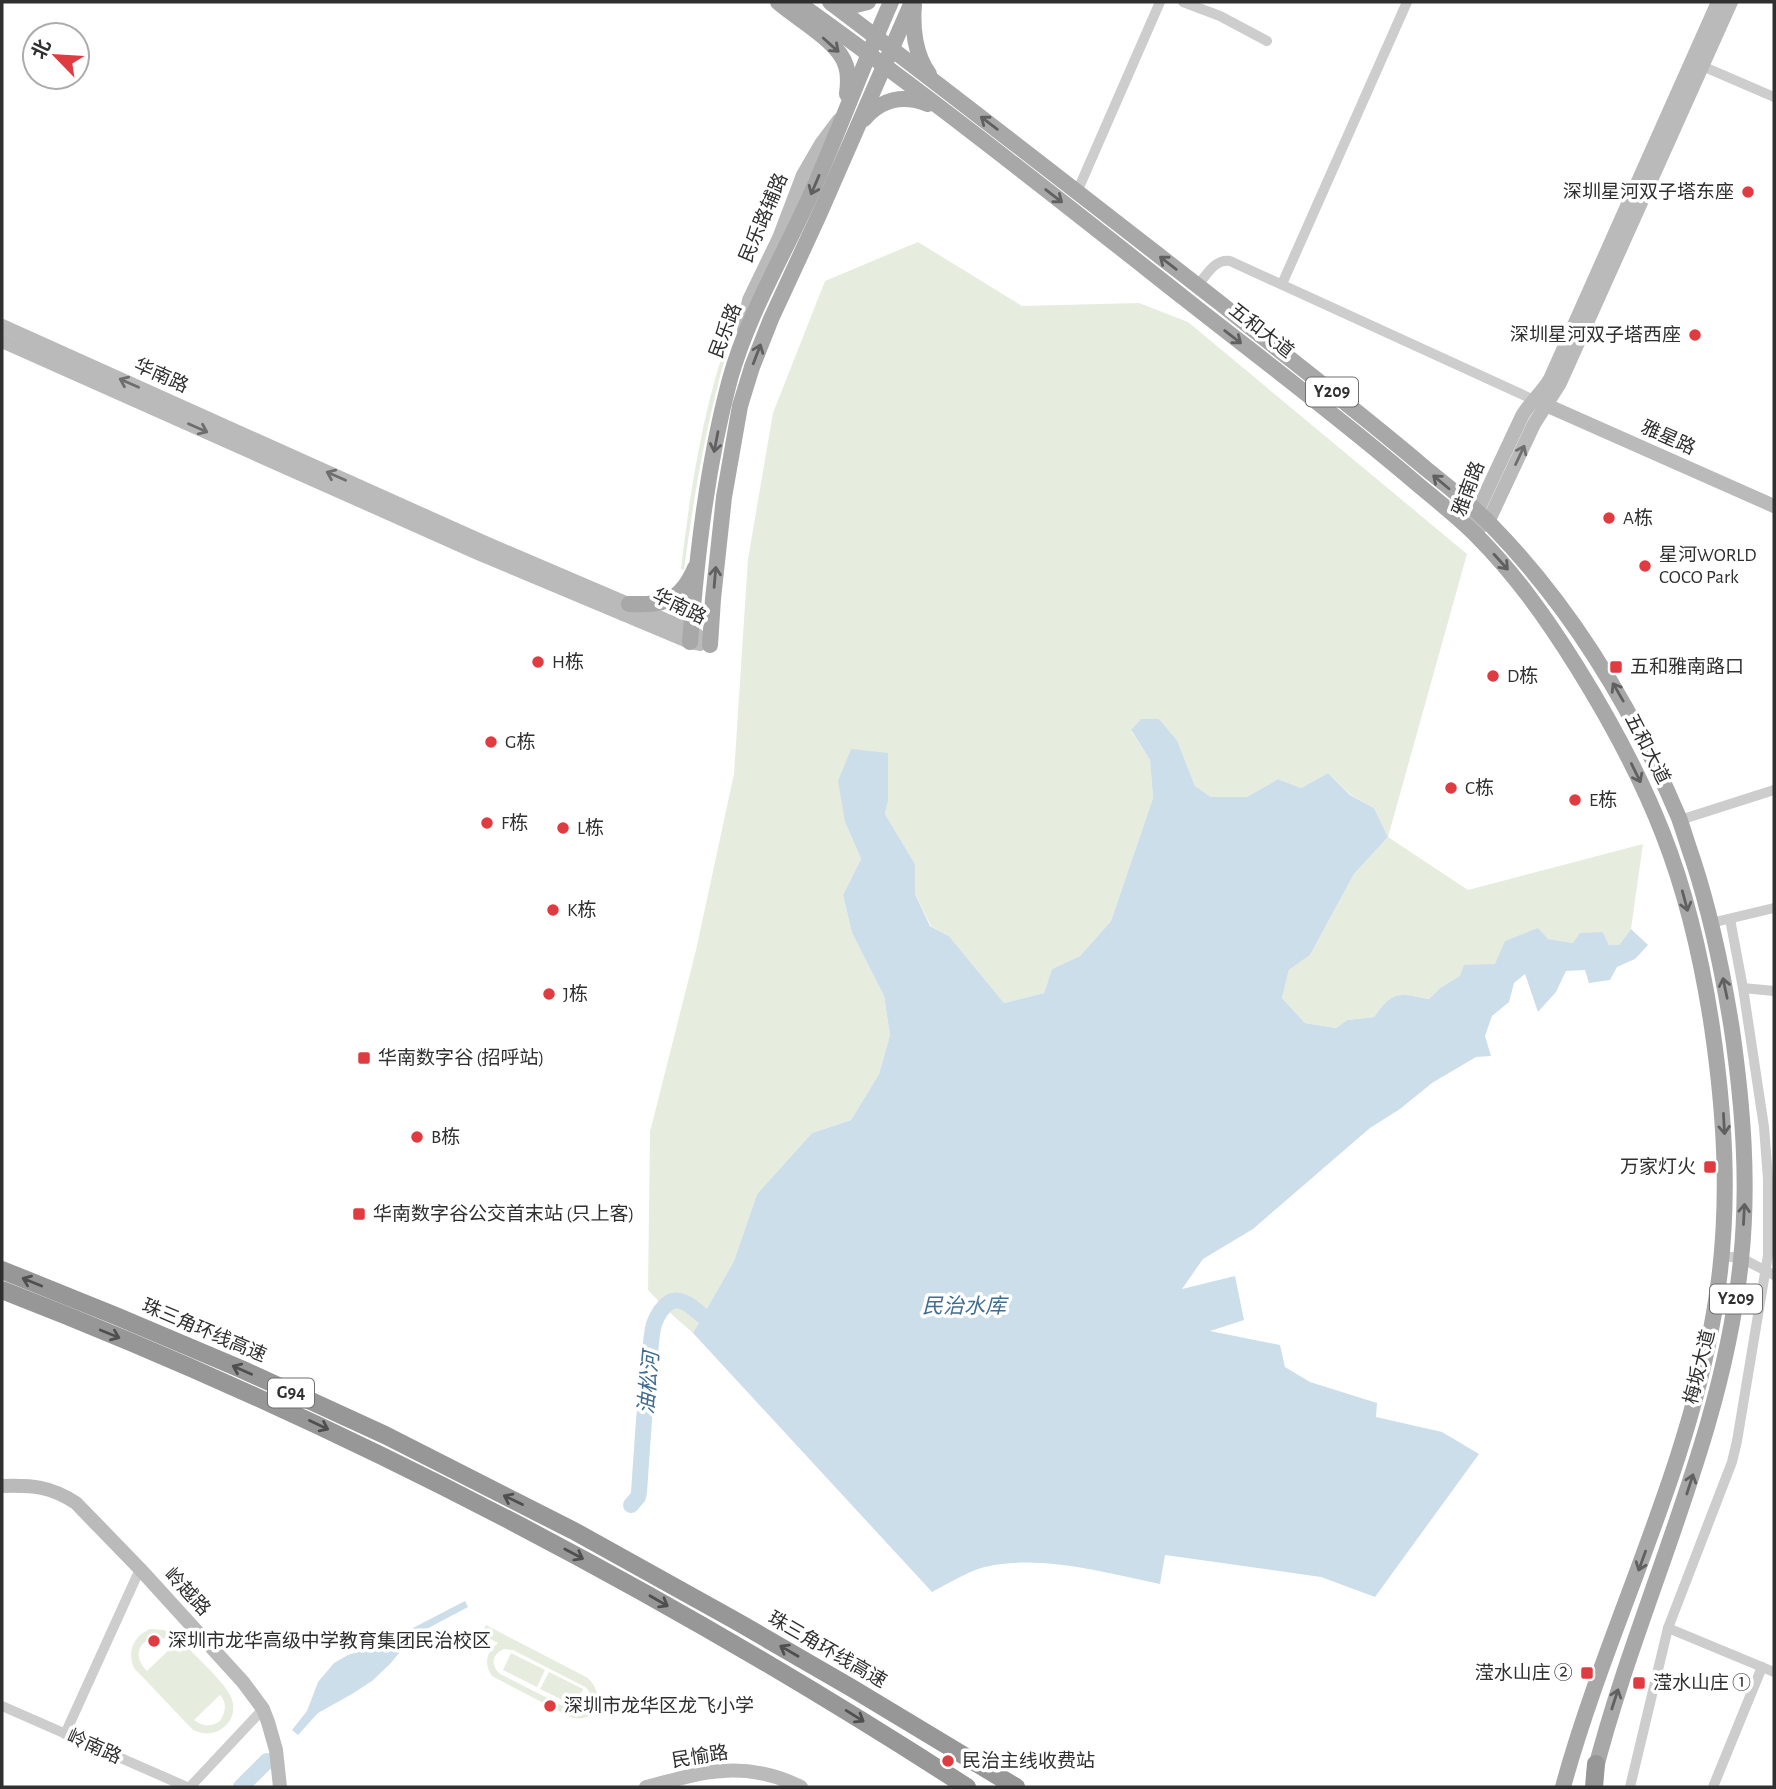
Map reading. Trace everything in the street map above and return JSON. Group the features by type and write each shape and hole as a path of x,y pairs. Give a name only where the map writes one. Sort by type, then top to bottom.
{"highway":[{"name":"珠三角环线高速","path":"2,1270 178,1343 361,1424 574,1531 850,1686 1016,1787"},
{"name":"珠三角环线高速","path":"2,1290 146,1348 273,1404 378,1453 549,1541 599,1567 834,1703 967,1787"},
{"path":"1592,1787 1596,1765"}],"main road":[{"path":"778,2 832,44 842,57 848,75 844,114"},
{"name":"五和大道","path":"797,2 1045,188 1372,446 1473,531 1532,598 1598,700 1644,789 1664,836"},
{"path":"832,2 856,5 868,2"},
{"name":"五和大道","path":"832,2 1385,433 1483,517 1548,588 1617,689 1680,820"},
{"name":"民乐路","path":"690,637 701,527 721,416 731,377 755,311 811,193 891,2"},
{"path":"913,2 916,44 926,71 938,84"},
{"name":"民乐路","path":"710,645 719,532 731,452 740,406 752,367 766,330 913,2"},
{"path":"856,129 874,108 891,100 911,99 946,113"},
{"path":"629,604 655,605 673,597 688,582 698,560"},
{"name":"梅坂大道","path":"1596,1765 1611,1710 1689,1486 1706,1429 1732,1321 1741,1258 1745,1187 1743,1121 1727,1002 1711,923 1680,820"},
{"name":"梅坂大道","path":"1563,1787 1688,1425 1714,1313 1721,1256 1726,1189 1724,1119 1717,1063 1696,944 1664,836"}],"street":[{"path":"1077,191 1160,2"},
{"path":"1184,2 1220,16 1267,41"},
{"path":"1282,285 1407,2"},
{"name":"雅南路","path":"1473,531 1534,424 1543,390 1718,2"},
{"name":"雅南路","path":"1540,402 1560,383 1731,2"},
{"path":"1702,66 1774,97"},
{"path":"1197,286 1217,263 1227,260 1540,402"},
{"name":"华南路","path":"2,326 483,542 629,604 690,637"},
{"name":"华南路","path":"2,341 478,553 710,645"},
{"name":"雅星路","path":"1540,402 1774,506"},
{"path":"1680,820 1774,790"},
{"path":"1711,923 1774,908"},
{"path":"1630,1787 1668,1628 1732,1462 1770,1273 1764,1127 1730,919"},
{"path":"1743,988 1774,991"},
{"path":"1721,1256 1771,1256"},
{"path":"1741,1258 1770,1273"},
{"name":"岭越路","path":"2,1486 36,1486 64,1495 86,1513 228,1663 263,1709 276,1750 280,1787"},
{"path":"65,1734 140,1569"},
{"path":"1668,1628 1774,1672"},
{"path":"1713,1787 1762,1667"},
{"name":"岭南路","path":"2,1706 188,1787 263,1709"},
{"name":"民愉路","path":"646,1787 702,1772 744,1770 772,1776 801,1787"}],"shaded area":[{"path":"918,242 1022,306 1139,303 1188,322 1467,554 1388,837 1374,808 1351,795 1328,773 1301,788 1278,779 1247,797 1211,797 1195,786 1177,740 1159,719 1142,719 1131,731 1150,760 1153,798 1111,921 1080,956 1052,969 1044,993 1004,1003 949,936 931,926 915,894 915,864 885,814 888,801 845,822 861,859 843,895 852,933 884,996 890,1035 879,1074 851,1120 812,1133 757,1194 734,1261 693,1333 648,1290 650,1132 696,950 734,774 748,559 773,413 825,281"},
{"path":"748,288 725,359 710,419 684,570 681,569 696,462 712,390 734,321"},
{"path":"1388,837 1468,890 1643,844 1631,929 1619,945 1609,945 1603,932 1573,943 1547,939 1495,964 1461,976 1440,988 1429,999 1397,996 1386,1002 1374,1017 1347,1020 1336,1028 1305,1023 1282,998 1289,970 1310,955 1354,874"},
{"path":"486,1625 588,1678 594,1685 598,1700 593,1713 580,1719 570,1717 492,1676 488,1658 498,1643 481,1634","holes":["504,1649 513,1650 585,1687 591,1696 588,1708 585,1711 573,1711 500,1674 495,1667 495,1657"]},
{"path":"150,1629 164,1630 176,1636 228,1691 233,1705 231,1717 217,1732 201,1733 193,1730 134,1668 131,1656 133,1645 139,1636","holes":["157,1637 166,1639 173,1646 147,1671 140,1660 139,1650 145,1642","220,1695 225,1707 220,1721 207,1725 194,1720"]},
{"path":"511,1653 545,1670 537,1687 503,1670"},
{"path":"549,1672 583,1689 575,1706 540,1689"}],"water":[{"name":"民治水库","path":"1141,719 1159,719 1177,740 1195,786 1211,797 1247,797 1278,779 1301,788 1328,773 1350,795 1374,808 1388,837 1354,874 1310,955 1289,970 1282,998 1305,1023 1336,1028 1347,1020 1374,1017 1386,1002 1397,996 1410,995 1429,999 1440,988 1460,976 1464,965 1495,964 1505,941 1538,928 1548,939 1573,943 1580,933 1603,932 1609,945 1619,945 1631,929 1648,945 1635,959 1617,967 1610,980 1589,983 1585,970 1566,971 1556,992 1538,1012 1525,974 1514,983 1509,1002 1492,1016 1485,1036 1491,1056 1476,1057 1432,1083 1400,1109 1370,1128 1253,1229 1203,1259 1182,1289 1235,1276 1244,1320 1210,1331 1280,1345 1285,1367 1310,1382 1377,1403 1376,1417 1442,1432 1479,1454 1375,1597 1321,1577 1165,1555 1160,1584 1073,1566 1028,1563 979,1569 932,1592 693,1333 734,1261 757,1194 812,1133 851,1120 879,1074 890,1035 884,996 852,933 843,895 861,859 845,822 838,781 851,749 888,753 888,801 885,814 915,864 915,894 930,926 949,936 1004,1003 1044,993 1052,969 1080,956 1111,921 1153,798 1150,760 1131,730"},
{"path":"465,1601 468,1607 421,1632 372,1681 318,1713 298,1735 292,1730 307,1711 318,1682 334,1663 348,1655 382,1644"}],"waterway":[{"name":"油松河","path":"631,1505 639,1492 654,1324 662,1309 674,1301 688,1304 703,1316"},
{"name":"油松河","path":"241,1787 267,1761"}],"place":[{"name":"深圳星河双子塔东座","path":"1748,192"},
{"name":"深圳星河双子塔西座","path":"1695,335"},
{"name":"A栋","path":"1609,518"},
{"name":"星河WORLD COCO Park","path":"1645,566"},
{"name":"H栋","path":"538,662"},
{"name":"五和雅南路口","path":"1616,667"},
{"name":"D栋","path":"1493,676"},
{"name":"G栋","path":"491,742"},
{"name":"C栋","path":"1451,788"},
{"name":"E栋","path":"1575,800"},
{"name":"F栋","path":"487,823"},
{"name":"L栋","path":"563,828"},
{"name":"K栋","path":"553,910"},
{"name":"J栋","path":"549,994"},
{"name":"华南数字谷 (招呼站)","path":"364,1058"},
{"name":"B栋","path":"417,1137"},
{"name":"万家灯火","path":"1710,1167"},
{"name":"华南数字谷公交首末站 (只上客)","path":"359,1214"},
{"name":"深圳市龙华高级中学教育集团民治校区","path":"154,1641"},
{"name":"滢水山庄 ②","path":"1587,1673"},
{"name":"滢水山庄 ①","path":"1639,1683"},
{"name":"深圳市龙华区龙飞小学","path":"550,1706"},
{"name":"民治主线收费站","path":"948,1761"}]}
